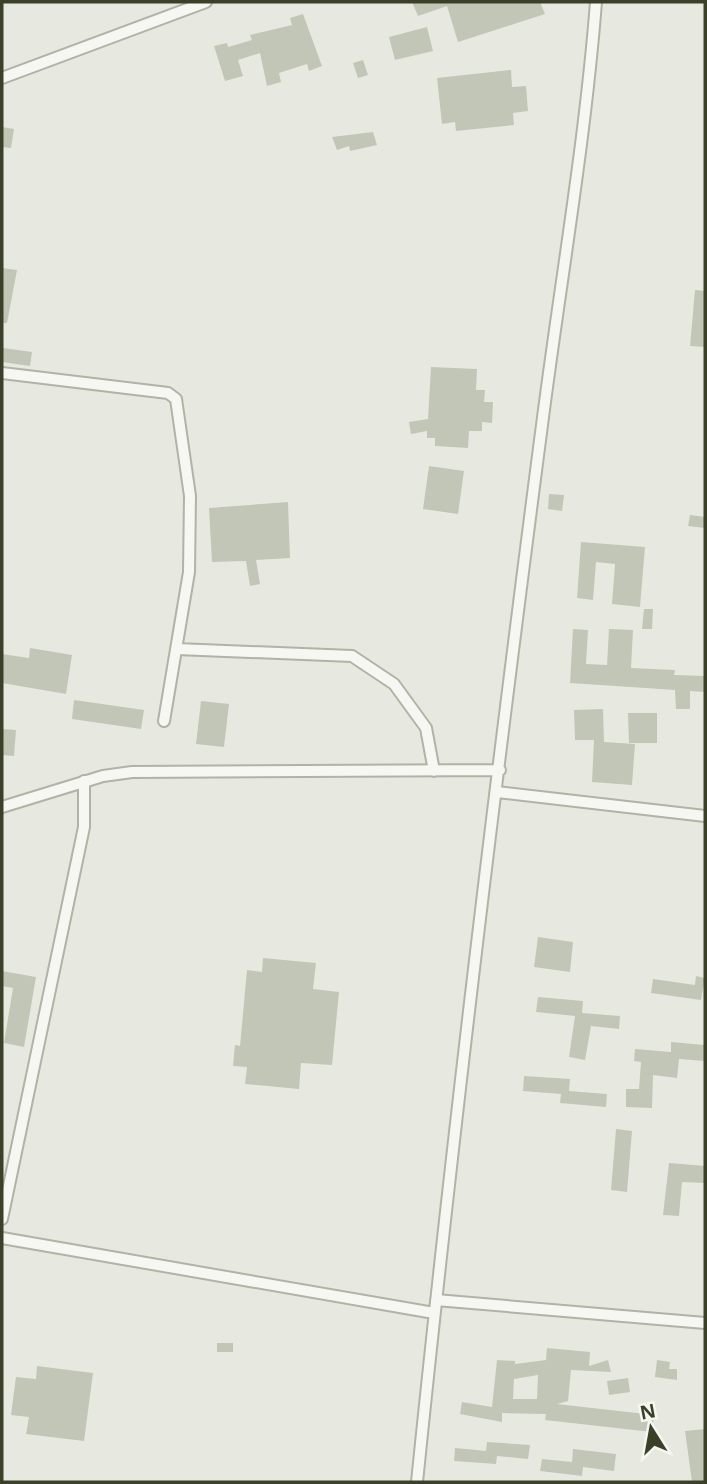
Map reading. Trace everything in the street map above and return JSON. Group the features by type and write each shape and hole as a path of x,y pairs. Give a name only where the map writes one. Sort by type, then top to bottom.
{"street":[{"path":"165,16 169,2"},
{"path":"2,78 206,2"},
{"path":"417,1482 497,792 542,425 586,111 596,2"},
{"path":"2,373 168,393 176,399 190,496 189,572 164,721"},
{"path":"177,649 352,656 394,684 426,728 434,771"},
{"path":"2,807 84,781 132,772 500,770"},
{"path":"2,1219 85,827 84,781"},
{"path":"497,792 705,816"},
{"path":"2,1238 435,1313"},
{"path":"436,1300 705,1323"}],"building":[{"path":"412,2 540,2 545,14 458,42 447,6 418,16"},
{"path":"303,14 322,66 309,71 307,64 279,73 281,82 267,86 260,53 238,60 243,76 225,81 214,46 227,43 228,47 252,40 250,35 292,25 290,18"},
{"path":"427,27 433,51 395,60 389,37"},
{"path":"363,60 368,75 358,78 353,63"},
{"path":"511,70 512,87 526,86 528,111 513,113 514,125 456,131 455,122 442,124 437,78"},
{"path":"2,127 14,129 11,148 2,147"},
{"path":"373,132 377,145 350,151 349,146 337,150 332,137"},
{"path":"2,268 17,270 7,323 2,323"},
{"path":"695,290 705,291 705,347 690,346"},
{"path":"3,348 32,352 30,366 2,362"},
{"path":"431,367 477,369 476,390 485,390 484,402 493,402 492,423 482,422 482,431 469,431 468,448 435,446 435,438 427,438 427,431 411,434 409,422 428,419"},
{"path":"429,466 464,471 458,514 423,509"},
{"path":"549,494 564,495 562,511 548,509"},
{"path":"288,502 290,558 256,560 260,584 250,586 246,561 212,562 209,508"},
{"path":"690,515 705,517 705,528 688,526"},
{"path":"581,542 645,547 640,607 612,604 615,564 596,562 593,600 577,598"},
{"path":"644,609 653,609 652,629 642,629"},
{"path":"573,629 588,630 586,664 607,665 609,629 633,630 631,668 675,670 674,675 705,676 705,692 690,691 690,709 676,709 675,690 570,683"},
{"path":"30,648 72,655 66,694 2,683 2,654 29,658"},
{"path":"74,700 144,710 141,729 72,719"},
{"path":"201,701 229,704 224,747 196,744"},
{"path":"603,709 604,742 635,744 632,785 592,782 594,740 575,740 574,710"},
{"path":"628,713 657,713 657,743 629,743"},
{"path":"3,729 16,730 14,756 2,755"},
{"path":"538,937 573,942 570,972 534,967"},
{"path":"263,958 316,963 313,989 339,992 332,1065 301,1063 299,1089 245,1084 247,1067 233,1066 235,1045 240,1046 247,970 262,972"},
{"path":"2,971 36,977 24,1047 4,1043 13,988 2,986"},
{"path":"696,976 705,978 701,1000 651,993 653,979 695,985"},
{"path":"538,997 583,1001 582,1013 620,1016 619,1029 591,1026 585,1060 569,1057 575,1016 536,1012"},
{"path":"671,1042 705,1045 705,1061 679,1059 677,1078 653,1075 652,1108 626,1107 626,1089 639,1089 641,1062 634,1061 635,1049 671,1052"},
{"path":"524,1076 570,1079 569,1091 607,1094 606,1107 560,1103 561,1094 523,1091"},
{"path":"616,1129 632,1131 627,1192 611,1190"},
{"path":"669,1163 705,1166 705,1183 682,1182 679,1216 663,1215"},
{"path":"217,1343 233,1343 233,1352 217,1352"},
{"path":"547,1348 590,1352 589,1366 608,1360 611,1372 571,1370 568,1401 557,1404 654,1415 652,1432 545,1420 546,1414 502,1413 502,1422 460,1414 462,1402 492,1407 497,1360 515,1361 515,1364 546,1360","holes":["538,1375 537,1399 513,1399 514,1379"]},
{"path":"657,1360 670,1362 669,1369 677,1369 677,1380 655,1377"},
{"path":"37,1366 93,1373 84,1441 26,1434 29,1417 11,1415 16,1377 36,1379"},
{"path":"628,1378 630,1392 609,1395 607,1381"},
{"path":"705,1429 705,1482 692,1482 685,1431"},
{"path":"487,1442 530,1445 528,1459 497,1456 496,1464 454,1461 455,1448 486,1451"},
{"path":"573,1449 616,1454 614,1471 583,1467 582,1476 540,1471 542,1459 572,1462"}]}
